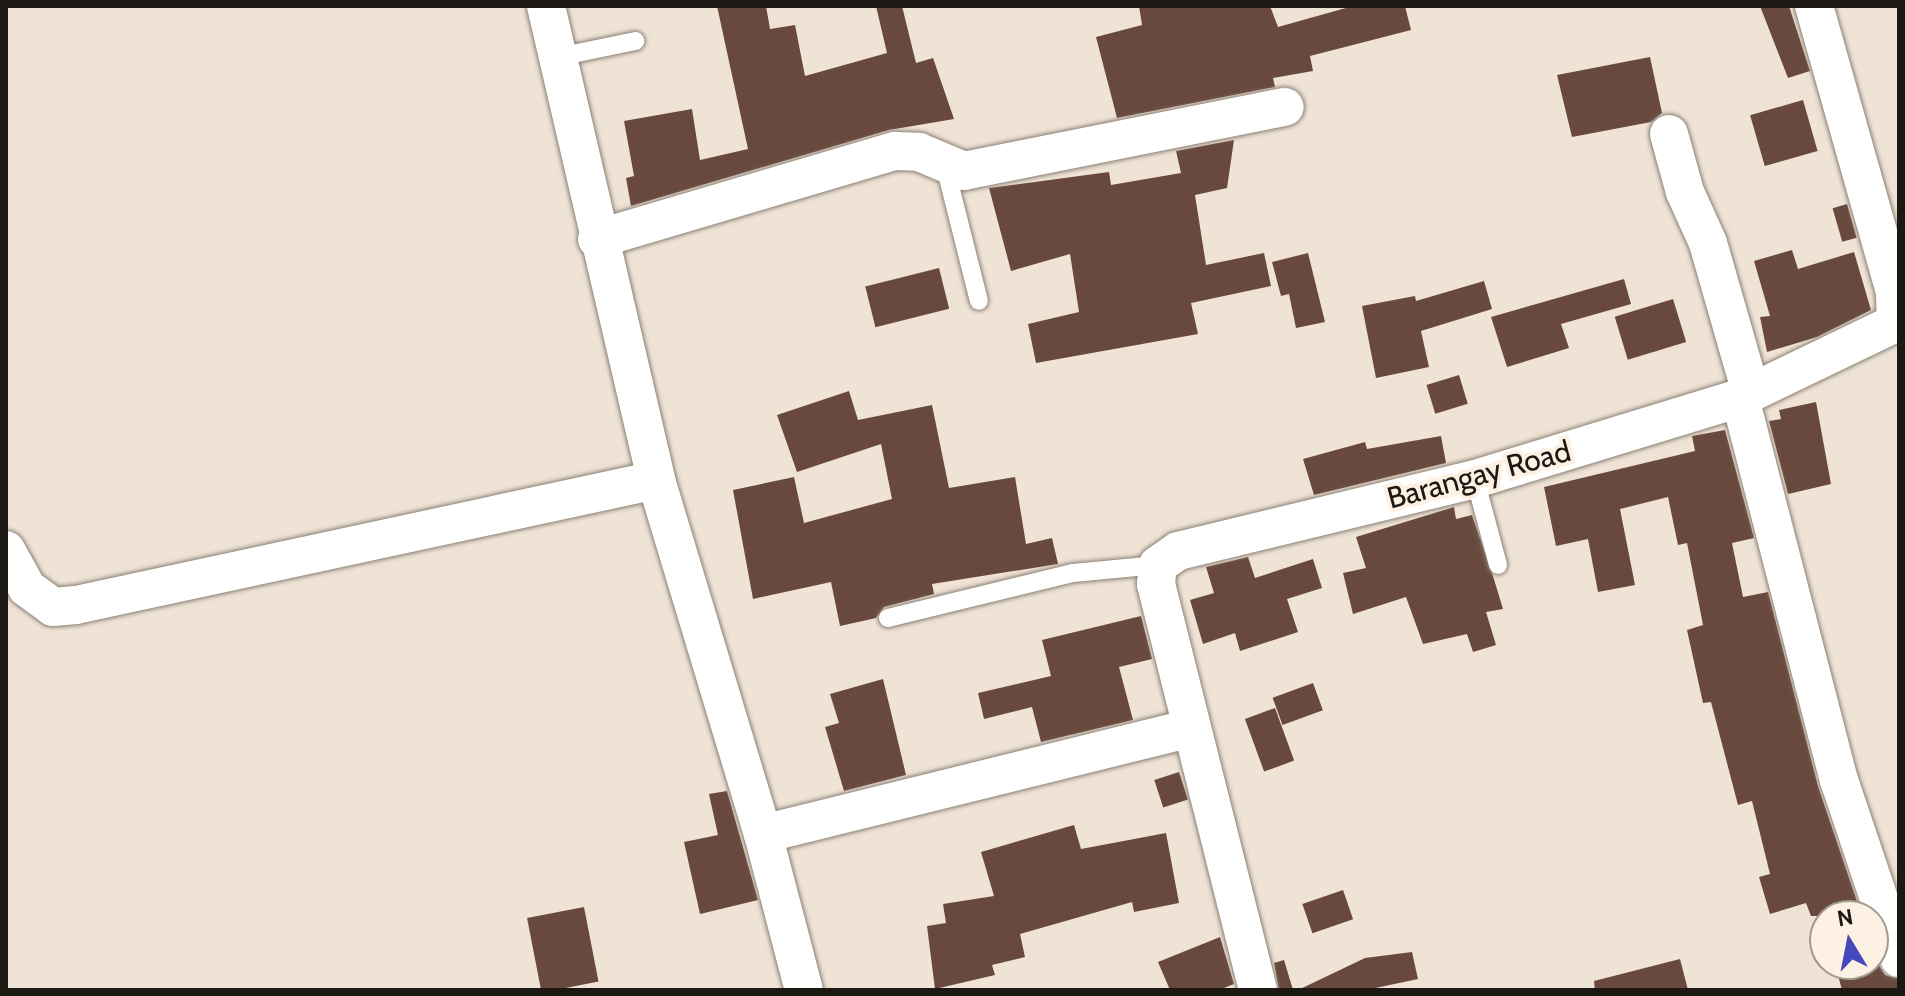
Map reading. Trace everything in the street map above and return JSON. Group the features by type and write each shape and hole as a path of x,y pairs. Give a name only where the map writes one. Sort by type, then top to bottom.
{"street":[{"path":"546,6 597,239 656,480 763,834 804,990"},
{"name":"Barangay Road","path":"1158,565 1178,551 1475,479 1745,396 1898,323 1895,292 1814,6"},
{"path":"597,239 895,151 919,152 945,166 964,171 1053,156 1285,107"},
{"path":"1669,134 1685,192 1708,243 1788,596 1884,862 1899,958"},
{"path":"6,550 27,588 53,607 76,605 656,480"},
{"path":"1158,565 1156,584 1258,990"},
{"path":"763,834 1190,728"}],"lane":[{"path":"558,57 635,41"},
{"path":"945,166 979,301"},
{"path":"1475,479 1498,565"},
{"path":"888,618 1100,568 1158,565"}],"building":[{"path":"717,6 766,6 770,29 795,25 805,76 887,53 876,6 902,6 916,63 933,58 954,119 889,130 631,206 626,178 634,176 624,121 692,109 700,160 748,149"},
{"path":"1139,6 1270,6 1278,27 1353,6 1405,6 1411,30 1310,56 1313,71 1273,78 1275,87 1117,118 1096,37 1142,25"},
{"path":"1760,6 1789,6 1810,71 1788,78"},
{"path":"1650,57 1662,113 1651,122 1572,137 1557,75"},
{"path":"1803,100 1818,151 1765,166 1750,115"},
{"path":"1234,140 1227,188 1195,195 1206,265 1264,253 1271,286 1191,303 1198,334 1036,363 1028,324 1079,312 1070,254 1011,271 989,188 1109,172 1111,185 1181,173 1176,151"},
{"path":"1847,204 1857,238 1842,242 1833,208"},
{"path":"1792,250 1798,269 1854,252 1871,310 1817,337 1767,352 1760,317 1770,316 1754,261"},
{"path":"1308,253 1325,322 1296,328 1289,294 1281,296 1272,262"},
{"path":"939,268 949,309 875,327 865,286"},
{"path":"1624,279 1631,304 1561,324 1569,348 1507,367 1491,317"},
{"path":"1484,281 1492,309 1421,331 1429,367 1376,378 1362,306 1415,296 1416,301"},
{"path":"1673,299 1686,342 1628,360 1615,317"},
{"path":"1459,375 1468,404 1435,414 1426,385"},
{"path":"849,391 858,420 932,405 949,488 1015,477 1026,544 1052,538 1058,564 932,584 934,594 884,607 876,618 840,626 831,582 753,599 733,490 794,477 804,523 892,499 881,444 797,472 777,415"},
{"path":"1816,402 1831,484 1788,494 1769,421 1781,419 1779,410"},
{"path":"1725,430 1754,538 1732,543 1743,597 1768,592 1818,786 1857,900 1809,900 1809,911 1806,903 1770,914 1759,877 1770,874 1752,801 1738,805 1711,702 1703,703 1687,630 1703,625 1687,543 1678,545 1668,497 1620,509 1635,585 1598,592 1588,539 1556,546 1544,487 1695,451 1692,436"},
{"path":"1441,436 1446,463 1314,495 1303,459 1365,442 1367,449"},
{"path":"1454,507 1456,519 1472,515 1493,576 1503,609 1486,612 1496,645 1473,652 1467,634 1423,644 1406,597 1353,614 1343,573 1366,568 1356,537"},
{"path":"1248,557 1255,578 1313,559 1322,588 1287,599 1298,632 1240,651 1235,633 1203,644 1190,600 1214,593 1206,567"},
{"path":"1141,616 1152,659 1119,667 1133,720 1041,742 1032,707 984,719 978,693 1051,676 1042,640"},
{"path":"883,679 906,775 844,791 825,727 839,723 830,694"},
{"path":"1313,683 1323,710 1283,725 1273,698"},
{"path":"1275,708 1294,761 1264,772 1245,719"},
{"path":"1179,772 1188,800 1163,808 1154,780"},
{"path":"727,791 758,900 700,914 684,842 718,835 709,794"},
{"path":"1074,825 1081,849 1166,833 1179,903 1134,912 1132,902 1020,934 1025,957 992,965 995,975 935,989 927,926 946,923 943,904 994,896 981,852"},
{"path":"1343,890 1353,919 1312,933 1302,904"},
{"path":"584,907 599,982 541,990 527,918"},
{"path":"1220,937 1234,984 1219,990 1170,990 1158,962"},
{"path":"1412,952 1418,979 1366,990 1298,990 1365,958"},
{"path":"1680,959 1688,990 1595,990 1594,981"},
{"path":"1284,960 1293,990 1279,990 1274,963"},
{"path":"1889,976 1899,979 1899,990 1842,990 1839,980 1889,980"}]}
